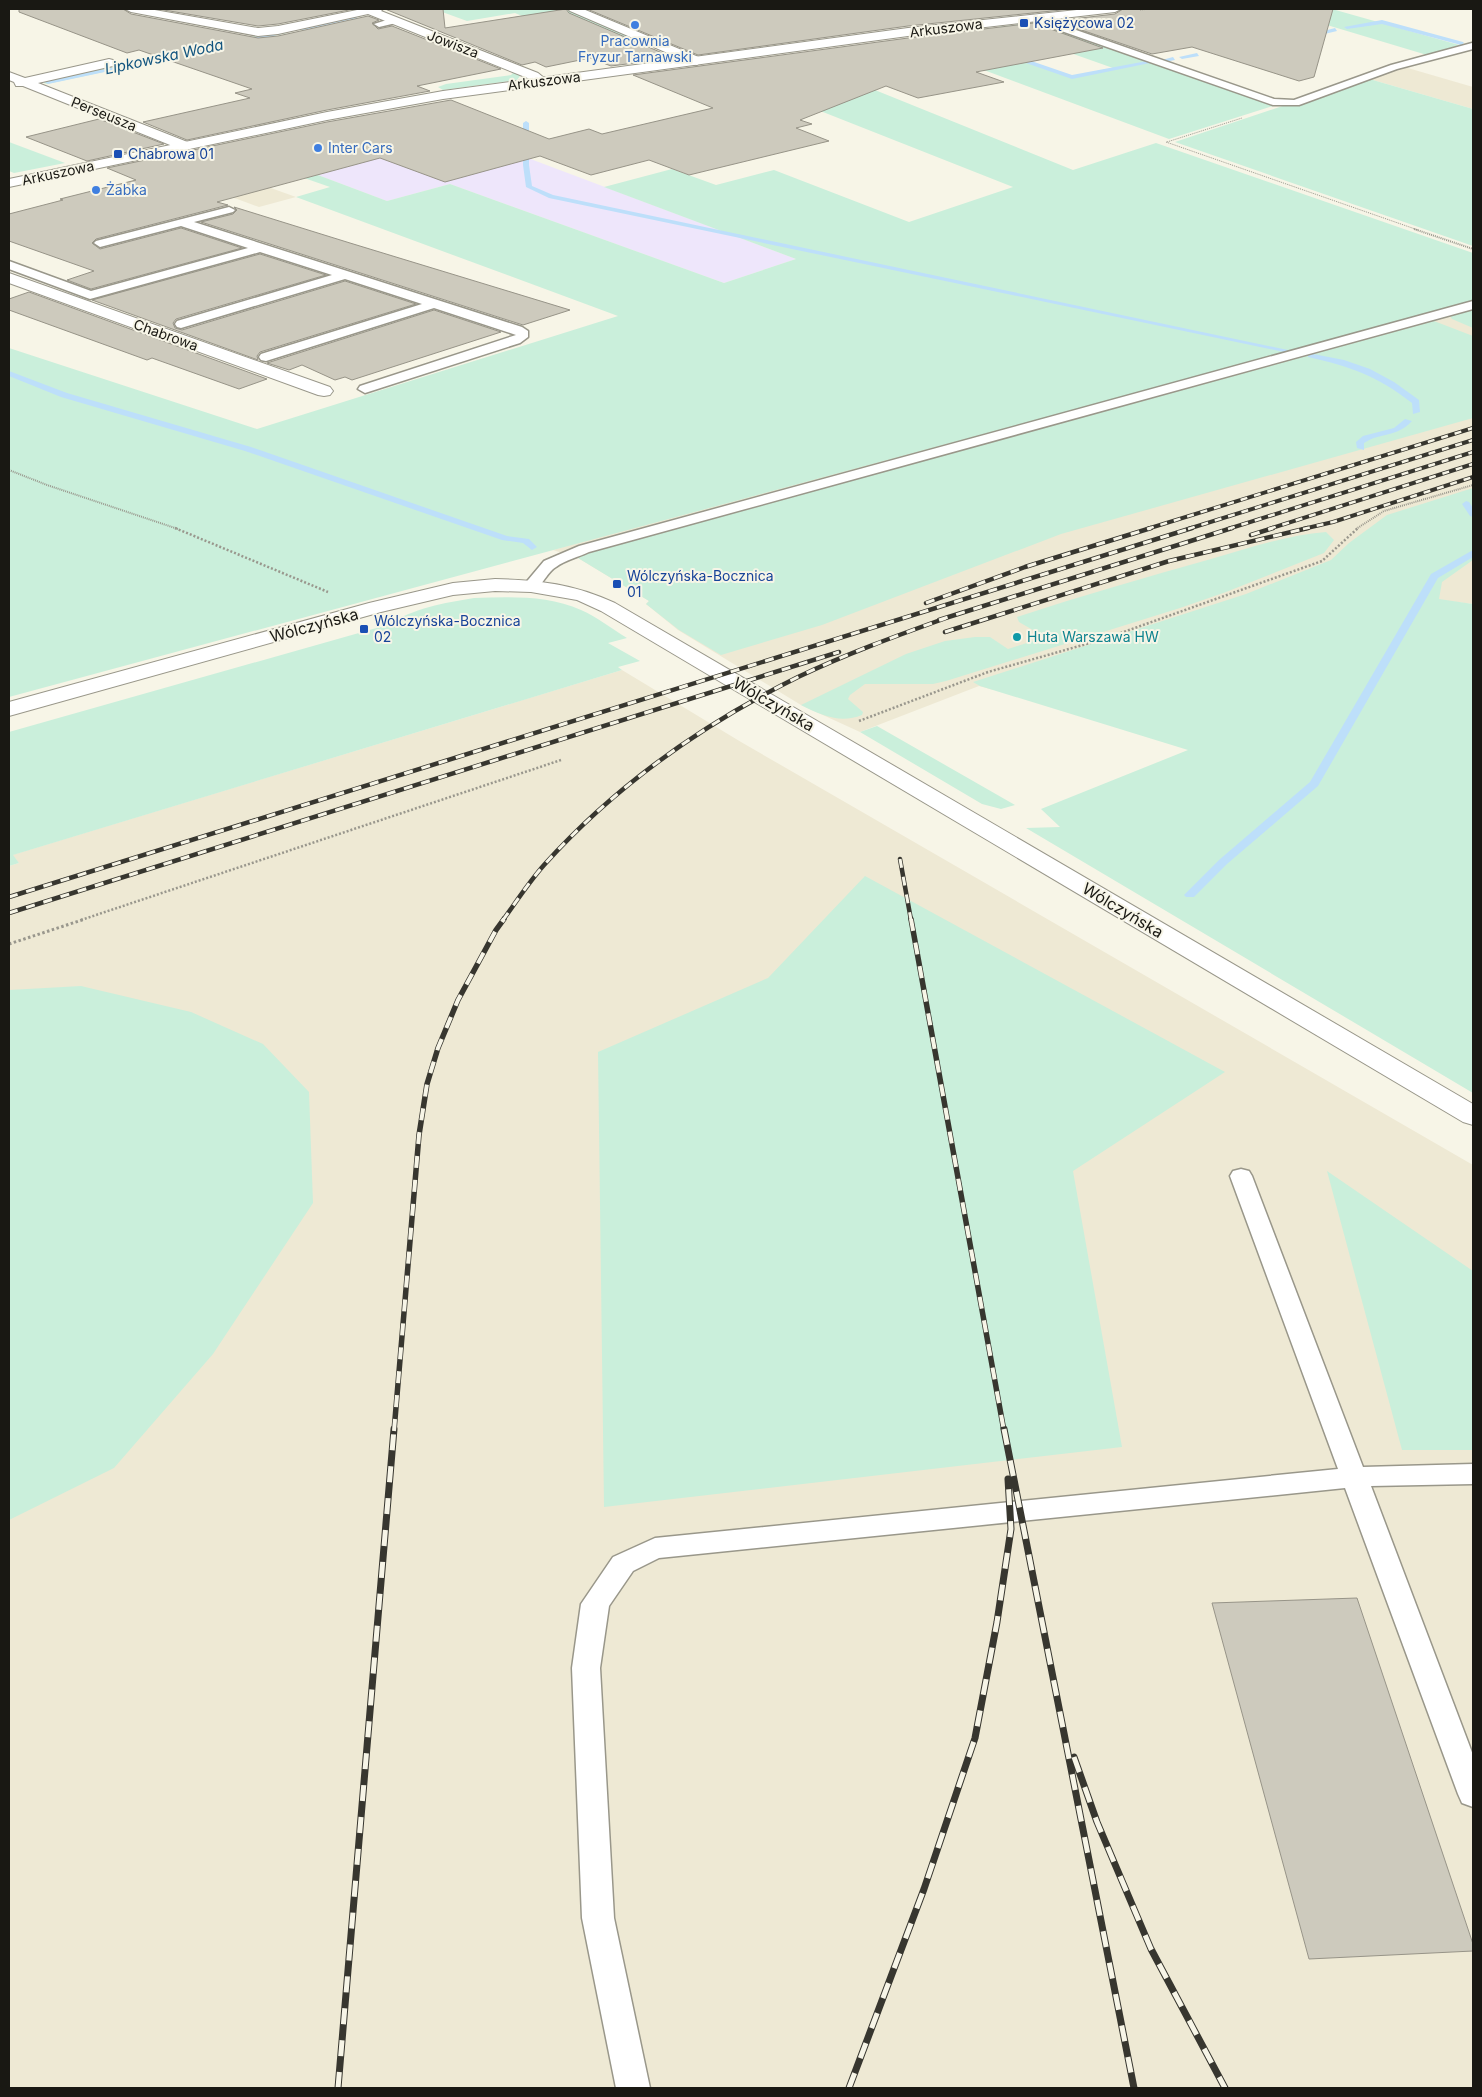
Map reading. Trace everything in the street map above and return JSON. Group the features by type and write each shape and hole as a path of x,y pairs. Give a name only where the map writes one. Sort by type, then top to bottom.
{"street":[{"path":"131,9 258,32 278,30 374,10"},
{"path":"574,9 698,61"},
{"name":"Arkuszowa","path":"9,183 392,104 698,61 1086,10 1116,9"},
{"name":"Jowisza","path":"374,10 393,21 534,76 543,82"},
{"name":"Perseusza","path":"9,85 109,63"},
{"name":"Perseusza","path":"9,76 184,146"},
{"name":"Chabrowa","path":"9,278 324,391"},
{"name":"Wólczyńska","path":"9,709 376,607 453,590 495,585 531,586 582,595 608,606 1473,1116"}],"lane":[{"path":"1033,18 1246,93 1284,104 1295,102 1408,63 1472,46"},
{"path":"379,24 393,21"},
{"path":"100,244 229,210"},
{"path":"182,222 517,330 523,334 522,337 515,340 365,389"},
{"path":"9,265 90,294 260,248"},
{"path":"181,324 345,276"},
{"path":"266,357 433,304"},
{"path":"531,586 548,564 584,549 1473,305"},
{"path":"1241,1176 1473,1794"},
{"path":"633,2088 598,1918 586,1668 595,1604 623,1564 654,1548 1354,1477 1473,1474"}],"path":[{"path":"1284,104 1166,142 1473,249"},
{"path":"9,470 47,485 184,531 203,541 355,603 376,607"},
{"path":"826,734 988,672 1104,639 1322,561 1362,524 1384,511 1473,485"},
{"path":"9,944 561,760"}],"shaded area":[{"path":"1401,66 1473,87 1473,109 1366,78"},
{"path":"238,145 496,146 796,259 724,283 450,184 387,201"},
{"path":"182,156 296,197 259,207 194,183"},
{"path":"1473,287 1473,604 1439,600 994,690 979,686 860,732 801,705 678,630 646,604 649,601 578,558 553,550"},
{"path":"622,670 741,742 1473,1165 1473,2088 9,2088 9,866 19,863 12,855"}],"green space":[{"path":"434,9 564,9 630,36 586,43 515,13 467,21"},
{"path":"1307,9 1332,9 1459,45 1427,55 1287,13"},
{"path":"1037,22 1276,105 1169,139 965,63 1011,55 1071,76 1113,68 997,27"},
{"path":"280,31 287,33 47,84 41,82"},
{"path":"513,73 519,74 520,76 517,80 443,90 438,87 446,84 511,75"},
{"path":"1366,78 1473,109 1473,246 1175,142"},
{"path":"865,86 1073,170 1156,143 1473,253 1473,302 9,697 9,348 257,429 618,316 296,197 330,187 261,163 238,145 387,201 450,184 724,283 796,259 604,187 672,169 716,185 774,170 909,222 1013,187 790,99"},
{"path":"9,142 65,163 14,173 9,171"},
{"path":"1473,310 1473,328 1452,319 1450,316"},
{"path":"1434,321 1473,336 1473,418 1061,534 822,625 721,655 679,630 646,604 649,601 578,558 589,553"},
{"path":"1473,488 1473,560 1442,582 1439,599 1473,604 1473,1093 1026,828 1060,827 1041,809 1188,750 980,686 973,682 1246,594 1331,560 1349,543 1387,515"},
{"path":"1326,532 1334,540 1324,553 1180,608 946,681 933,684 865,684 850,695 848,699 863,712 862,715 854,718 831,717 801,705 906,654 945,641 990,637 1008,649 1045,637 1019,622 1017,617 1254,546 1297,536"},
{"path":"474,598 542,599 568,605 593,616 627,638 608,643 640,661 618,667 622,670 13,855 19,863 9,866 9,732 387,625 408,614 429,607"},
{"path":"877,726 1015,805 1001,809 982,804 860,732"},
{"path":"865,876 1225,1072 1073,1171 1122,1447 604,1507 598,1052 768,978"},
{"path":"81,986 191,1012 263,1044 309,1092 313,1203 213,1354 114,1468 9,1520 9,990"},
{"path":"1327,1171 1473,1271 1473,1450 1402,1450"}],"building":[{"path":"19,9 123,9 131,14 258,38 278,36 368,16 379,20 372,23 378,29 392,26 501,69 417,86 430,91 327,110 187,140 143,122 250,98 235,93 252,89 139,50 127,53 19,12"},
{"path":"158,9 354,9 278,24 258,26"},
{"path":"385,9 443,9 445,28 566,9 569,13 674,58 611,66 590,58 546,67 535,62 522,65"},
{"path":"587,9 1071,9 908,26 698,55"},
{"path":"1123,9 1333,9 1314,77 1299,81 1192,47 1152,54 1055,21 1115,14"},
{"path":"1034,23 1103,48 976,72 1004,82 918,98 886,86 800,120 812,124 796,128 829,141 689,175 649,160 591,175 540,156 445,182 380,158 217,202 228,205 96,239 92,243 100,249 181,228 242,248 91,289 67,280 94,271 9,241 9,214 136,180 107,168 327,122 451,100 549,139 589,129 602,134 713,108 633,75"},
{"path":"99,119 164,144 87,161 26,137"},
{"path":"234,207 570,310 523,325 201,222 233,214 237,210"},
{"path":"260,254 326,275 176,319 173,323 175,328 182,330 345,281 416,304 260,352 257,356 258,360 92,300"},
{"path":"29,292 267,379 239,389 152,358 147,360 9,310 9,299"},
{"path":"434,310 501,332 352,380 345,377 335,380 302,365 289,370 267,363"},
{"path":"1357,1598 1473,1944 1473,1951 1309,1959 1212,1603"}],"waterway":[{"name":"Lipkowska Woda","path":"303,28 355,17"},
{"path":"1347,27 1382,22 1461,43"},
{"path":"1312,35 1335,30"},
{"name":"Lipkowska Woda","path":"242,41 279,33"},
{"name":"Lipkowska Woda","path":"48,82 178,55"},
{"path":"1182,57 1197,55"},
{"path":"1014,57 1072,77 1147,63"},
{"path":"1165,60 1173,59"},
{"path":"526,123 526,165 529,187 551,197 1284,350"},
{"path":"1311,355 1354,366 1379,377 1416,402 1416,412"},
{"path":"9,373 64,395 248,449 505,538 526,541 532,547"},
{"path":"1361,448 1360,442 1366,438 1397,430 1408,421"},
{"path":"1466,504 1473,514"},
{"path":"1190,895 1223,862 1314,784 1434,576 1473,553"}],"railway":[{"path":"1147,529 1473,428"},
{"path":"1188,529 1473,440"},
{"path":"1228,529 1473,452"},
{"path":"1269,529 1473,464"},
{"path":"1303,529 1333,522 1473,477"},
{"path":"926,603 1025,567 1151,528"},
{"path":"9,897 1192,528"},
{"path":"939,620 1232,528"},
{"path":"1251,535 1273,528"},
{"path":"945,632 1169,561 1308,528"},
{"path":"503,920 538,872 571,836 631,783 695,736 728,715 798,677 853,653 946,618"},
{"path":"9,913 839,652"},
{"path":"900,859 911,920"},
{"path":"394,1431 419,1135 427,1084 438,1048 458,1000 496,930 504,919"},
{"path":"911,919 1004,1431"},
{"path":"338,2088 394,1429"},
{"path":"1004,1429 1134,2088"},
{"path":"849,2088 924,1889 975,1738 997,1622 1011,1529 1008,1479"},
{"path":"1074,1757 1097,1822 1151,1949 1225,2088"}],"place":[{"name":"Księżycowa 02","path":"1024,23"},
{"name":"Pracownia Fryzur Tarnawski","path":"635,25"},
{"name":"Inter Cars","path":"318,148"},
{"name":"Chabrowa 01","path":"118,154"},
{"name":"Żabka","path":"96,190"},
{"name":"Wólczyńska-Bocznica 01","path":"617,584"},
{"name":"Wólczyńska-Bocznica 02","path":"364,629"},
{"name":"Huta Warszawa HW","path":"1017,637"}]}
